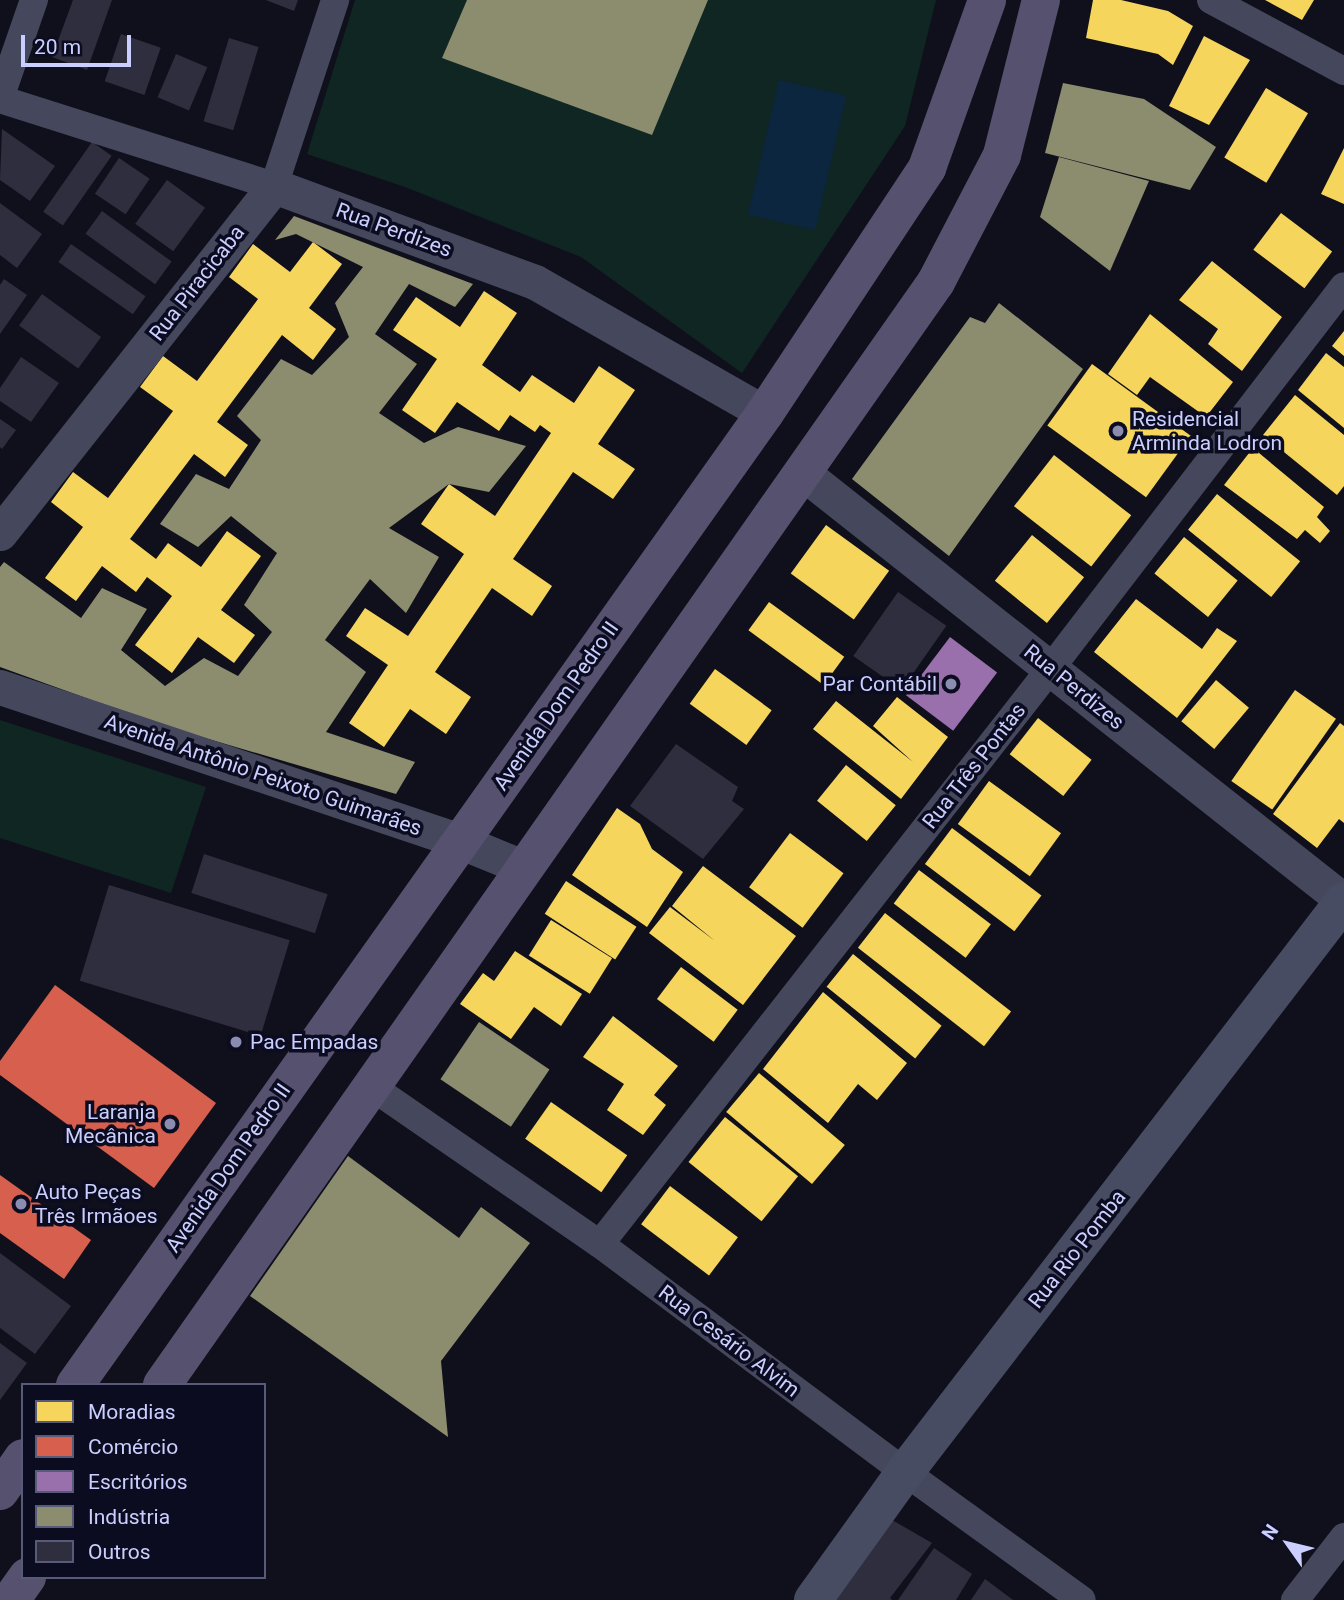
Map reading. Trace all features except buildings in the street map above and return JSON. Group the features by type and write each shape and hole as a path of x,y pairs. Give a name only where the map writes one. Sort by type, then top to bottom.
{"main road":[{"name":"Avenida Dom Pedro II","path":"76,1383 765,413 927,168 987,0"},
{"path":"163,1383 936,282 1002,155 1041,0"},
{"name":"Rua Rio Pomba","path":"813,1600 905,1472 1344,901"},
{"path":"0,1491 21,1461"}],"street":[{"path":"0,99 34,0"},
{"name":"Rua Piracicaba","path":"0,533 274,186 335,0"},
{"path":"1211,0 1344,71"},
{"name":"Rua Perdizes","path":"0,99 274,186 535,282 765,413"},
{"name":"Rua Três Pontas","path":"600,1244 1051,668 1344,286"},
{"name":"Rua Perdizes","path":"803,473 1344,901"},
{"name":"Avenida Antônio Peixoto Guimarães","path":"0,687 459,841 525,868"},
{"name":"Rua Cesário Alvim","path":"372,1087 600,1244 905,1472 1082,1600"},
{"path":"1294,1600 1344,1537"}],"green space":[{"path":"355,0 936,0 905,126 742,373 581,257 405,187 307,154"},
{"path":"0,720 206,787 171,893 0,838"}],"water":[{"path":"779,80 846,96 815,230 748,214"}],"place":[{"name":"Residencial Arminda Lodron","path":"1118,431"},
{"name":"Par Contábil","path":"951,684"},
{"name":"Pac Empadas","path":"236,1042"},
{"name":"Laranja Mecânica","path":"170,1124"},
{"name":"Auto Peças Três Irmãoes","path":"21,1204"}]}
